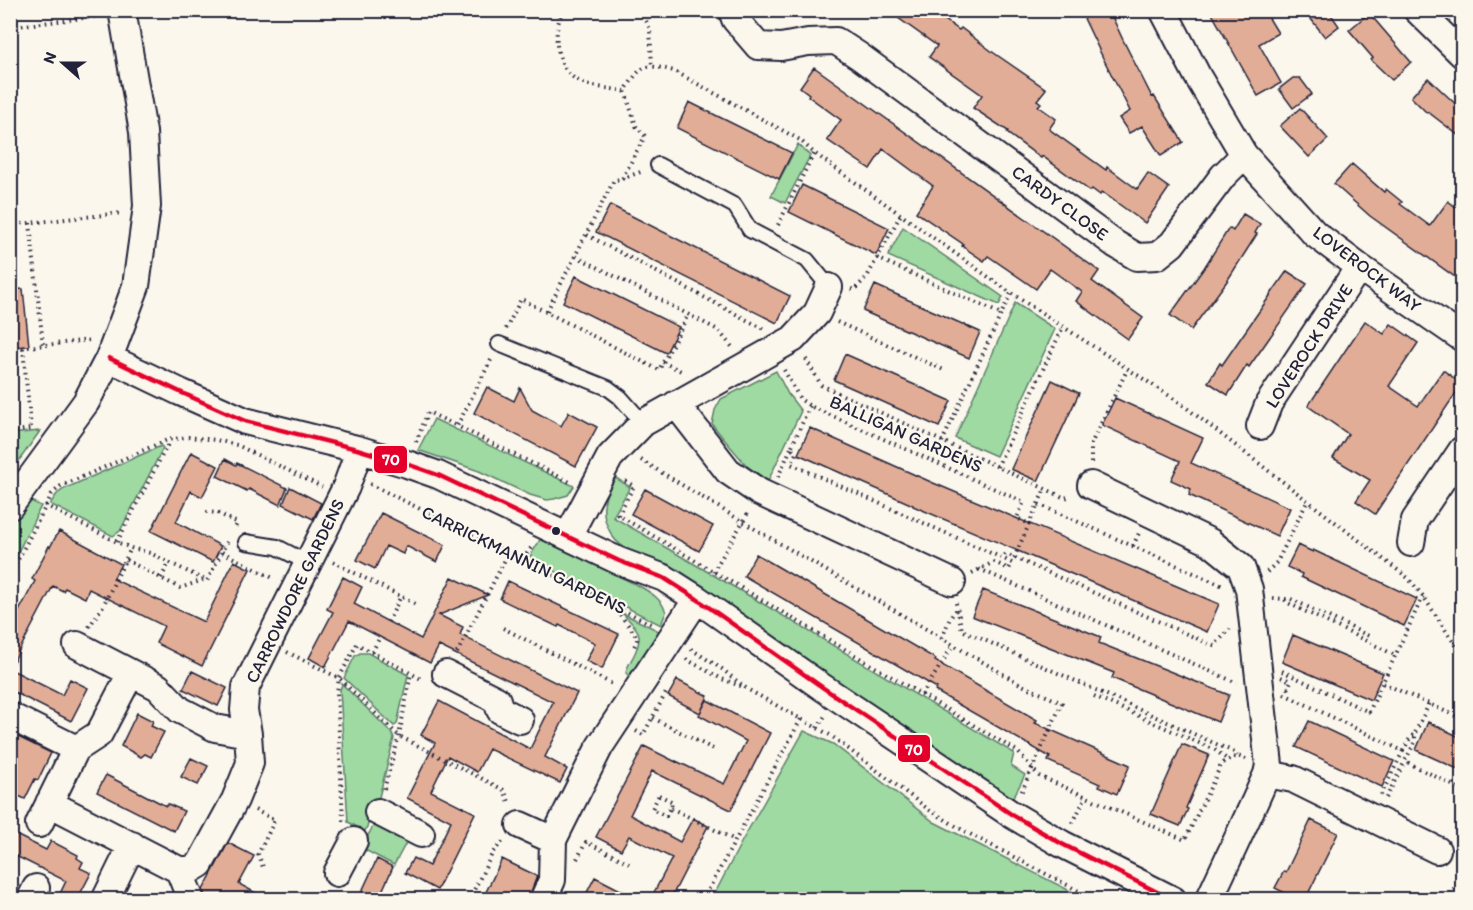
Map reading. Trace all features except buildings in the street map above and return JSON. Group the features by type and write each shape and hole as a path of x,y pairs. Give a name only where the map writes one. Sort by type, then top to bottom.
{"street":[{"name":"CARDY CLOSE","path":"732,10 735,19 758,46 781,47 808,42 836,41 1106,237 1137,257 1157,256 1172,244 1223,176 1245,155"},
{"name":"LOVEROCK WAY","path":"1163,10 1198,77 1245,155 1315,234 1462,338"},
{"path":"1418,10 1462,54"},
{"path":"17,497 86,402 112,350 136,286 147,206 143,132 122,12"},
{"name":"LOVEROCK DRIVE","path":"1260,426 1269,404 1359,267"},
{"path":"568,536 610,457 643,423 783,345 817,313 829,287"},
{"path":"112,350 180,392 245,421 357,449 438,475 619,561 664,578 1002,807 1062,843 1173,900"},
{"path":"676,404 728,471 759,492 952,582"},
{"name":"CARROWDORE GARDENS","path":"179,870 190,870 200,864 235,800 250,763 244,710 246,687 342,496 355,462 357,449"},
{"path":"1411,543 1415,520 1462,450"},
{"path":"1091,485 1210,542 1241,567 1250,598 1268,770 1209,900"},
{"path":"543,900 552,880 553,840 600,746 697,599"},
{"path":"77,645 158,687 180,710 215,728 248,734"},
{"path":"131,673 99,734 76,749 44,813 132,845 179,870 191,900"},
{"path":"446,674 497,700 500,710 520,720"},
{"path":"10,716 76,749"},
{"path":"1268,770 1293,779 1437,850"},
{"path":"378,812 421,834"},
{"path":"520,825 553,840"},
{"path":"337,873 354,841"},
{"path":"105,900 132,845"}],"lane":[{"path":"658,165 735,207 750,230 807,260 829,287"},
{"path":"499,344 609,388 643,423"},
{"path":"246,542 277,547 311,557"}],"path":[{"path":"563,10 559,19 556,44 565,69 584,83 625,91"},
{"path":"641,10 650,29 652,66"},
{"path":"10,27 122,12"},
{"path":"625,91 638,71 652,66 674,71 800,140 814,153 1011,293 1179,402 1308,500 1408,578 1423,596 1462,655"},
{"path":"547,311 614,180 622,179 645,136 636,126 625,91"},
{"path":"770,240 814,153"},
{"path":"10,225 126,212 146,213"},
{"path":"829,287 854,290 867,277 901,214"},
{"path":"30,223 43,345"},
{"path":"587,235 772,334 821,385 1065,498 1091,485"},
{"path":"576,256 718,330 747,365"},
{"path":"877,258 1001,314"},
{"path":"942,442 1011,293"},
{"path":"457,426 521,298 659,370 688,315"},
{"path":"817,313 946,371"},
{"path":"997,467 1063,327"},
{"path":"10,349 94,339 112,350"},
{"name":"BALLIGAN GARDENS","path":"783,345 800,399 810,406 1024,502 1017,518 1029,524"},
{"path":"23,348 31,429"},
{"path":"663,362 681,371"},
{"path":"1091,444 1127,370"},
{"path":"781,472 810,406"},
{"path":"407,464 428,412 572,483"},
{"path":"10,575 45,506 52,494 61,486 167,440 188,437 237,445 320,486"},
{"path":"117,542 167,446 167,440"},
{"path":"620,446 743,522 953,645 1022,685 1062,703 1032,768"},
{"path":"791,448 796,453 791,464 1012,563 1009,569 994,562"},
{"path":"603,468 634,486 618,515 1017,751 1039,776 1185,840 1222,763 1237,756"},
{"name":"CARRICKMANNIN GARDENS","path":"349,478 373,485 663,630"},
{"path":"1014,558 1045,489"},
{"path":"17,497 45,506 117,542 150,553 207,581 237,523 218,513 206,512"},
{"path":"1002,558 1006,554 1214,646 1277,562 1308,500"},
{"path":"1038,504 1250,598 1291,599 1371,637"},
{"path":"713,572 743,522"},
{"path":"77,645 102,606 131,548"},
{"path":"222,552 295,589"},
{"path":"354,841 343,822 338,692 339,678 357,644 428,683 446,674 508,552"},
{"path":"311,557 416,604"},
{"path":"126,560 180,588 203,579"},
{"path":"161,578 170,562"},
{"path":"980,569 1245,687 1278,691 1403,751"},
{"path":"952,582 962,630 1234,752 1237,756 1268,770"},
{"path":"388,622 401,596"},
{"path":"1277,668 1369,712 1423,596"},
{"path":"1284,599 1395,655"},
{"path":"613,604 636,634 637,639 630,655"},
{"path":"942,638 957,608"},
{"path":"503,628 603,679"},
{"path":"372,652 380,637"},
{"path":"268,643 339,678 399,736 504,790 520,825 493,852 469,900"},
{"path":"682,644 723,669 747,689"},
{"path":"922,695 953,645"},
{"path":"685,659 722,679 747,689 830,735 928,809 964,831 1096,900"},
{"path":"378,812 399,736 411,673"},
{"path":"615,686 620,676"},
{"path":"1383,683 1462,719"},
{"path":"617,721 644,735 669,689"},
{"path":"1094,696 1215,750 1228,760"},
{"path":"1377,803 1429,704"},
{"path":"653,718 713,749"},
{"path":"703,900 801,719"},
{"path":"1393,784 1414,742 1415,733"},
{"path":"1405,761 1462,790"},
{"path":"659,795 674,802 670,808 666,816 652,809 659,795"},
{"path":"1062,843 1086,796"},
{"path":"235,800 275,820 258,854 263,867"},
{"path":"670,808 735,840"},
{"path":"586,842 631,864"},
{"path":"1448,900 1462,872"}],"green space":[{"path":"798,144 810,156 785,203 771,196"},
{"path":"903,227 1003,297 999,305 888,256"},
{"path":"1015,303 1055,329 996,456 955,438"},
{"path":"776,371 788,394 801,411 768,481 747,466 712,424 715,410 721,399"},
{"path":"434,419 574,486 568,495 547,500 530,495 479,471 418,450"},
{"path":"40,431 11,472 11,434"},
{"path":"161,446 163,448 120,531 113,536 50,504 64,489"},
{"path":"616,478 630,487 613,517 1014,753 1011,766 1025,775 1013,798 838,682 726,604 675,573 633,553 618,543 608,529 604,514 607,492"},
{"path":"29,500 41,506 11,566 11,525"},
{"path":"541,538 653,595 666,612 661,625 529,558"},
{"path":"622,613 661,632 631,678 626,673 639,636 638,631"},
{"path":"368,653 408,675 397,724 394,726 344,678 355,656"},
{"path":"342,684 392,733 394,738 377,805 365,831 348,822 340,690"},
{"path":"804,731 833,744 934,822 1086,899 712,899"},
{"path":"375,823 407,841 394,865 361,848"}],"transit line":[{"name":"70","path":"109,358 245,421 357,449 438,475 619,561 664,578 1011,814 1062,844 1173,900"}]}
